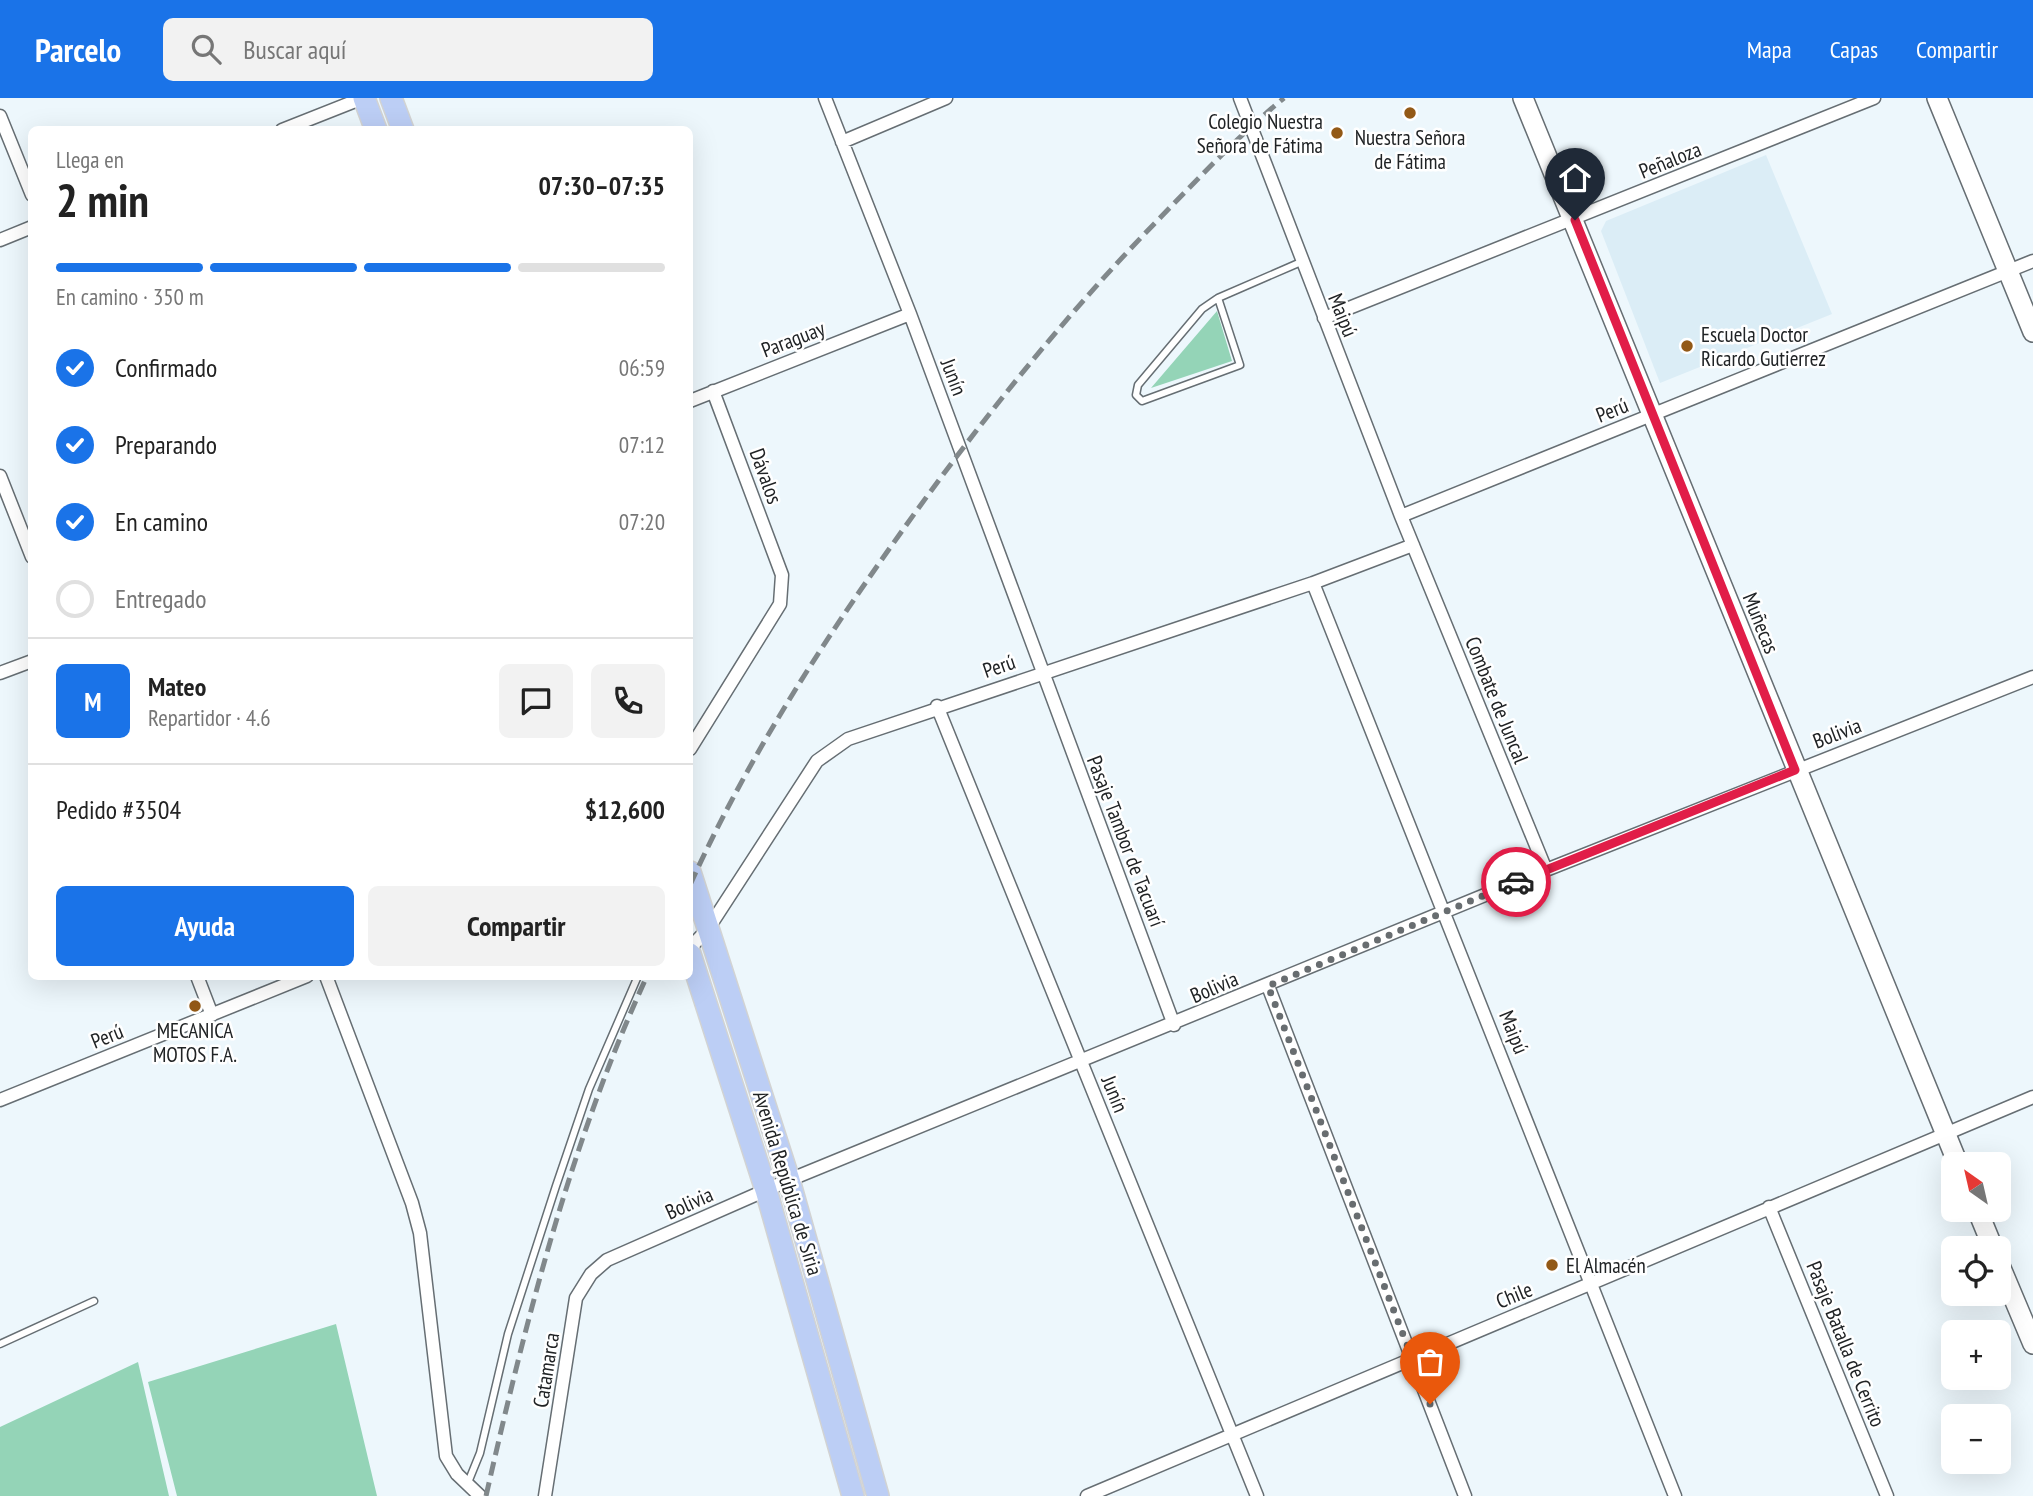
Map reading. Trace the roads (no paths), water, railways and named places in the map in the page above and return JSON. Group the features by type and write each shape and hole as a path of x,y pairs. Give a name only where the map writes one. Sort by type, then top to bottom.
{"main road":[{"path":"363,98 374,126"},
{"path":"391,98 402,126"},
{"name":"Avenida República de Siria","path":"693,882 789,1180 878,1496"},
{"name":"Avenida República de Siria","path":"693,963 766,1190 853,1496"}],"street":[{"path":"292,126 363,98"},
{"name":"Junín","path":"825,98 910,314 1041,672"},
{"path":"842,142 946,98"},
{"name":"Maipú","path":"1240,98 1301,262 1413,545"},
{"name":"Muñecas","path":"1523,98 1953,1152"},
{"name":"Peñaloza","path":"1324,318 1575,220 1874,98"},
{"path":"1937,98 2033,332"},
{"path":"0,116 28,185"},
{"path":"0,240 28,229"},
{"name":"Perú","path":"1401,516 2033,261"},
{"name":"Paraguay","path":"693,400 910,314"},
{"name":"Dávalos","path":"693,744 780,604 782,575 713,391"},
{"path":"0,476 28,547"},
{"name":"Perú","path":"693,944 708,929 817,761 848,739 937,706 1313,583 1413,545"},
{"name":"Combate de Juncal","path":"1413,545 1546,870"},
{"name":"Maipú","path":"1313,583 1446,911 1675,1496"},
{"path":"0,673 28,662"},
{"name":"Pasaje Tambor de Tacuarí","path":"1041,672 1174,1024"},
{"name":"Bolivia","path":"607,1260 789,1180 1546,870 2033,677"},
{"name":"Junín","path":"937,706 1257,1496"},
{"path":"199,980 212,1015"},
{"name":"Perú","path":"0,1100 297,980"},
{"path":"328,980 421,1233 446,1456 467,1485 480,1496"},
{"path":"1268,986 1465,1496"},
{"name":"Chile","path":"1087,1496 2033,1097"},
{"name":"Pasaje Batalla de Cerrito","path":"1769,1207 1887,1496"},
{"name":"Catamarca","path":"545,1496 576,1298 591,1274 607,1260"},
{"path":"2011,1292 2033,1344"}],"lane":[{"path":"1218,298 1240,365 1142,401 1136,394 1138,385 1202,309 1218,298 1301,262"},
{"path":"467,1485 480,1453 508,1334 581,1113 636,980"},
{"path":"0,1344 94,1300"}],"railway":[{"path":"693,879 737,791 790,699 877,567 965,445 1025,369 1121,259 1218,159 1284,98"},
{"path":"486,1496 534,1298 573,1167 595,1102 645,980"}],"place":[{"name":"Nuestra Señora de Fátima","path":"1410,113"},
{"name":"Colegio Nuestra Señora de Fátima","path":"1337,133"},
{"name":"Escuela Doctor Ricardo Gutierrez","path":"1687,346"},
{"name":"MECANICA MOTOS F.A.","path":"195,1006"},
{"name":"El Almacén","path":"1552,1265"}]}
